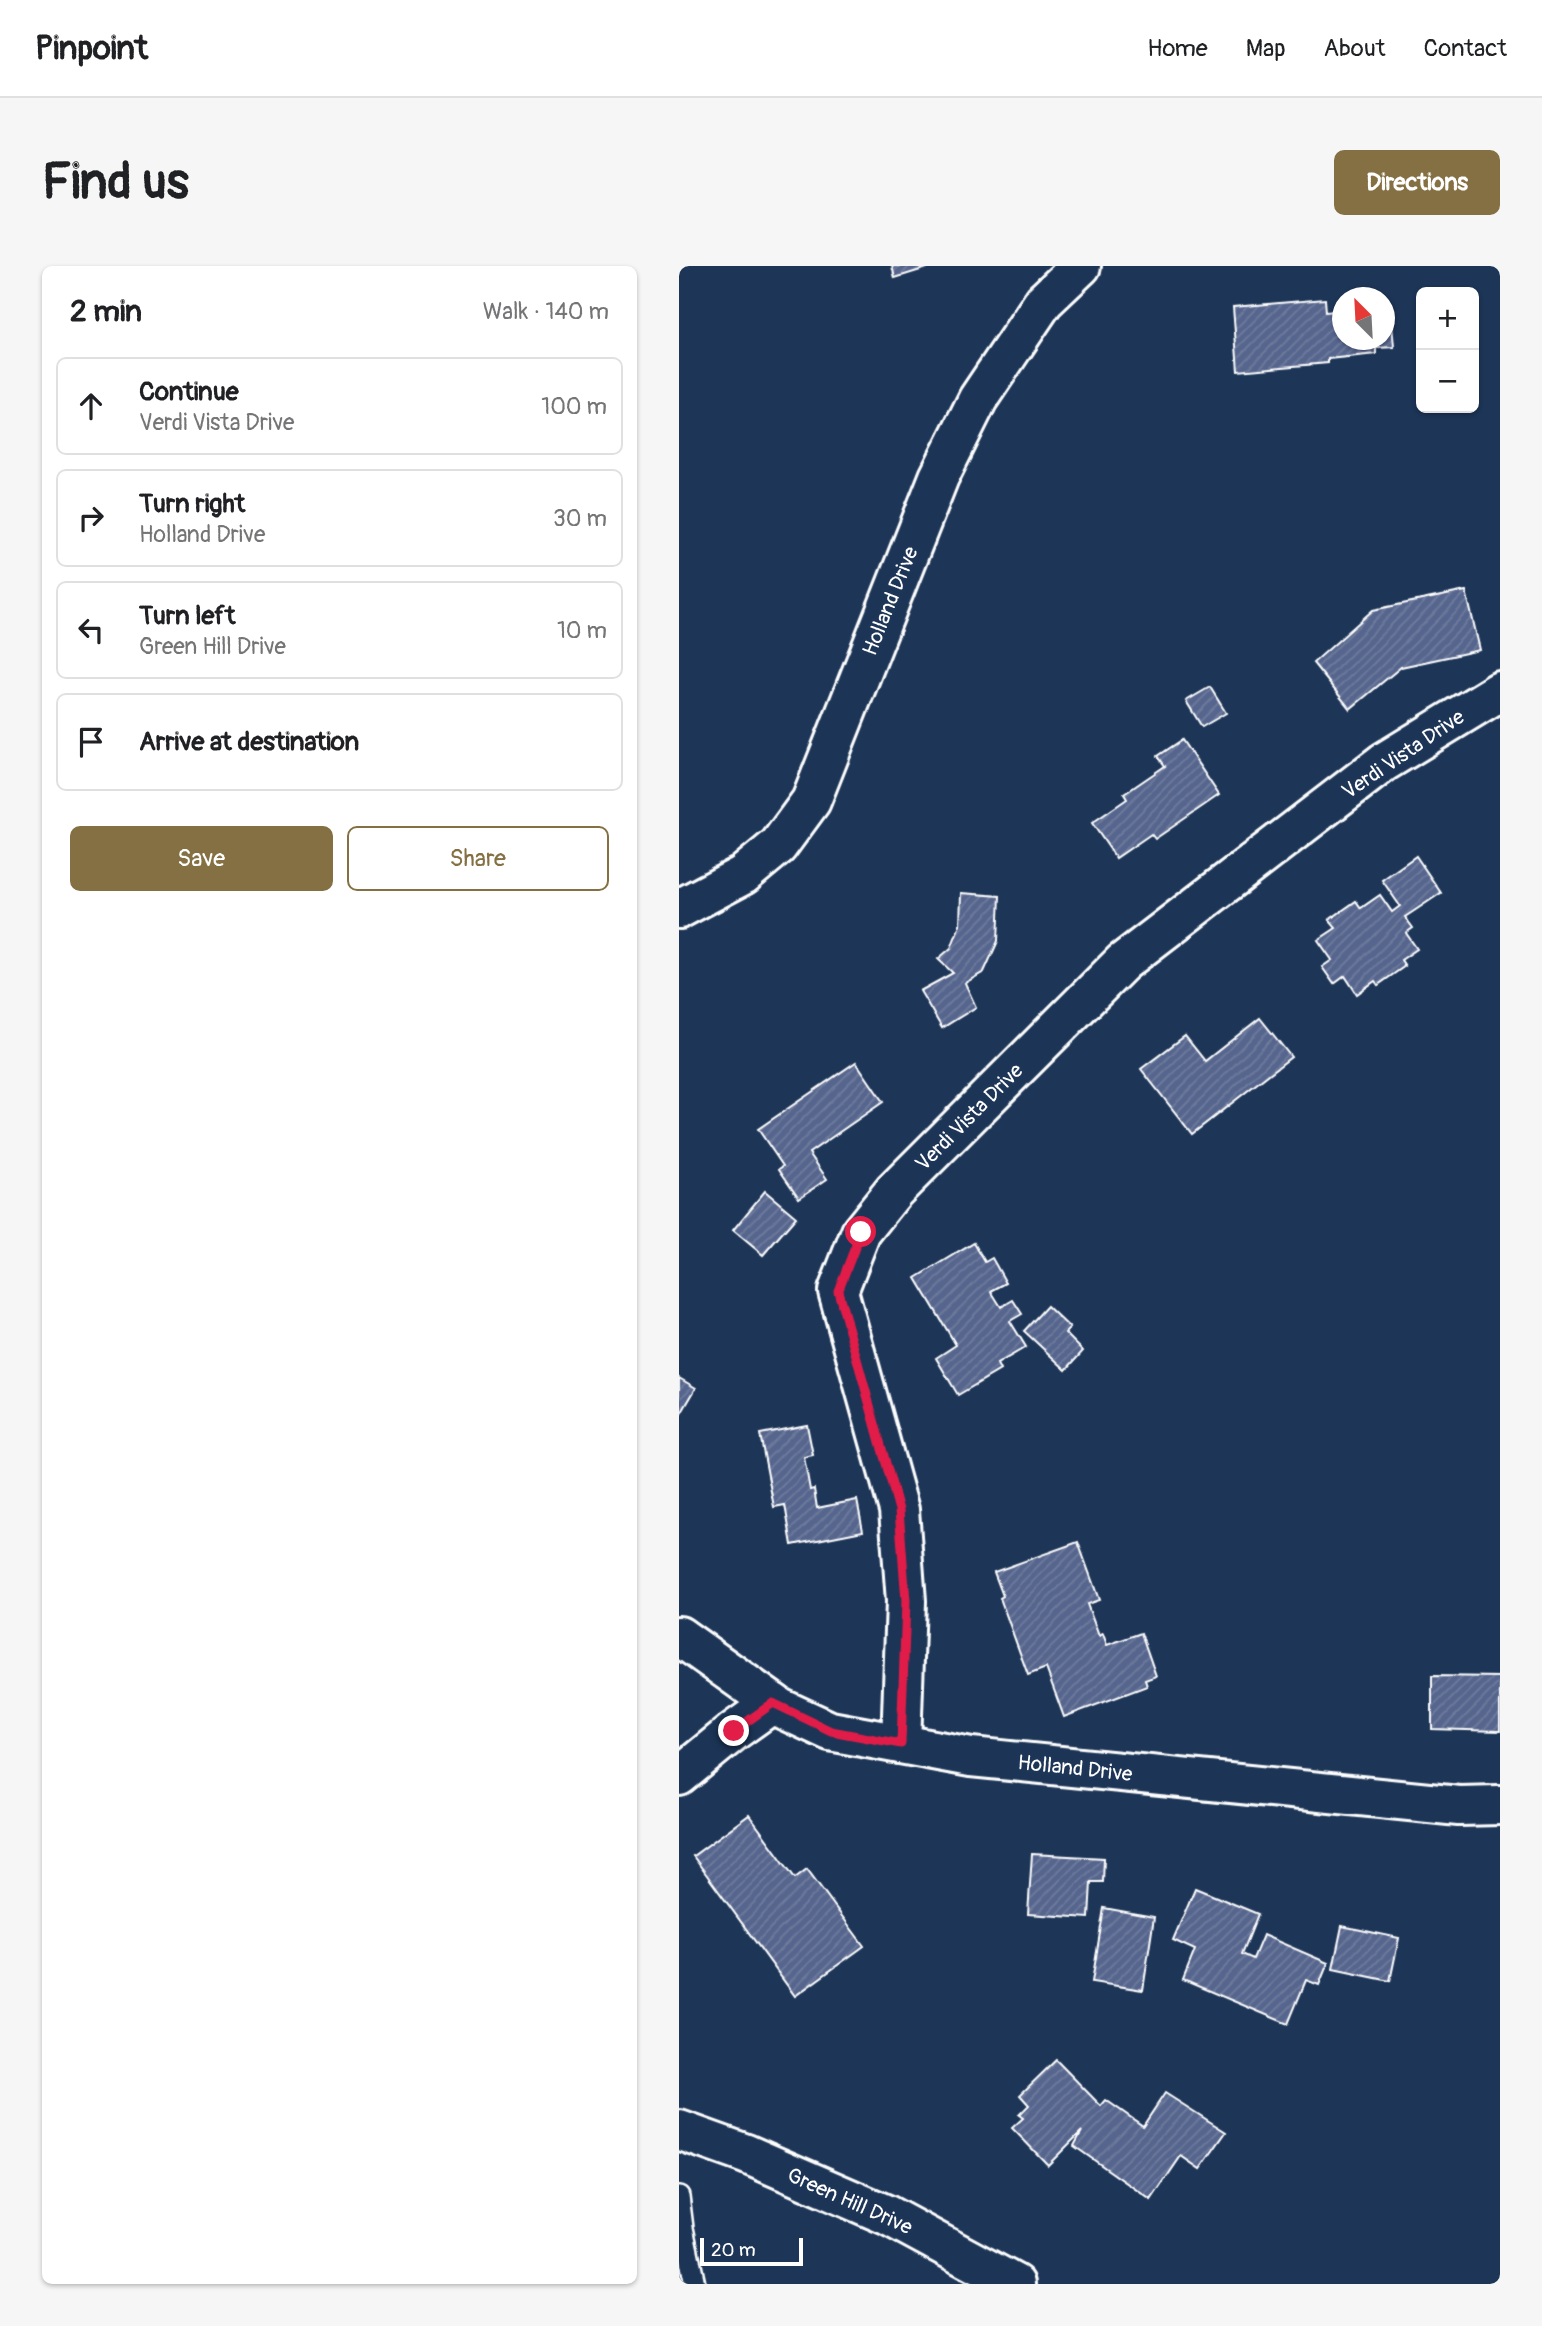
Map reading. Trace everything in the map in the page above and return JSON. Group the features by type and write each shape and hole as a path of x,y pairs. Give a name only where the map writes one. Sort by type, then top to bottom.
{"street":[{"name":"Holland Drive","path":"679,909 743,875 778,846 811,801 939,477 978,399 1044,301 1081,266"},
{"name":"Verdi Vista Drive","path":"901,1744 906,1601 899,1510 838,1291 861,1232 894,1191 1123,961 1384,762 1500,691"},
{"name":"Holland Drive","path":"679,1636 773,1703 831,1731 971,1757 1025,1763 1459,1806 1500,1805"},
{"path":"679,1776 773,1703"},
{"name":"Green Hill Drive","path":"679,2130 746,2154 887,2215 1015,2284"}],"lane":[{"path":"679,2196 695,2284"}],"building":[{"path":"892,266 927,266 927,268 895,278"},
{"path":"1325,299 1326,312 1332,311 1332,350 1376,350 1376,354 1328,359 1328,363 1238,371 1233,307"},
{"path":"1466,591 1480,650 1401,667 1350,709 1313,663 1373,610"},
{"path":"1210,687 1226,713 1202,727 1186,701"},
{"path":"1182,740 1219,795 1155,839 1151,834 1116,858 1092,823 1127,799 1124,794 1165,766 1158,756"},
{"path":"1416,856 1441,893 1405,917 1413,928 1406,933 1417,949 1401,960 1405,966 1378,985 1375,981 1357,994 1345,976 1334,984 1322,967 1332,960 1318,940 1336,928 1329,920 1356,901 1361,908 1380,895 1392,912 1400,906 1382,880"},
{"path":"961,893 1000,896 998,941 984,972 965,983 976,1007 942,1028 920,991 953,973 938,959 951,948 960,925"},
{"path":"1260,1018 1291,1057 1192,1134 1141,1069 1185,1036 1205,1061"},
{"path":"856,1062 883,1102 809,1153 827,1179 799,1198 779,1169 783,1166 758,1129"},
{"path":"765,1191 796,1217 763,1255 733,1230"},
{"path":"974,1243 985,1262 992,1258 1006,1283 991,1291 1001,1307 1013,1300 1022,1314 1010,1321 1026,1347 997,1364 1000,1370 958,1395 936,1358 956,1345 916,1278"},
{"path":"1047,1306 1070,1328 1065,1333 1083,1351 1066,1370 1024,1331"},
{"path":"679,1378 696,1388 679,1417"},
{"path":"807,1425 813,1455 804,1457 810,1490 814,1489 817,1508 857,1500 863,1531 792,1545 785,1505 774,1507 760,1434"},
{"path":"1078,1542 1099,1600 1087,1604 1099,1636 1103,1634 1107,1645 1141,1633 1156,1676 1145,1680 1147,1686 1064,1717 1046,1668 1028,1675 1000,1598 1003,1596 994,1572"},
{"path":"1432,1676 1500,1677 1500,1731 1432,1729"},
{"path":"749,1815 795,1878 807,1869 864,1946 795,1996 693,1856"},
{"path":"1032,1854 1104,1858 1103,1882 1091,1882 1089,1918 1028,1914"},
{"path":"1195,1888 1258,1914 1242,1954 1253,1959 1263,1935 1328,1963 1319,1985 1306,1980 1288,2024 1183,1980 1195,1950 1173,1940"},
{"path":"1104,1908 1154,1917 1143,1990 1092,1982"},
{"path":"1342,1926 1399,1938 1390,1981 1333,1969"},
{"path":"1056,2060 1101,2106 1106,2100 1143,2126 1165,2093 1226,2132 1200,2169 1181,2156 1151,2200 1074,2146 1082,2131 1048,2165 1012,2128 1023,2118 1019,2115 1029,2105 1020,2095"}],"route":[{"path":"734,1731 773,1703 831,1731 901,1744 906,1601 899,1510 838,1291 861,1232"}]}
